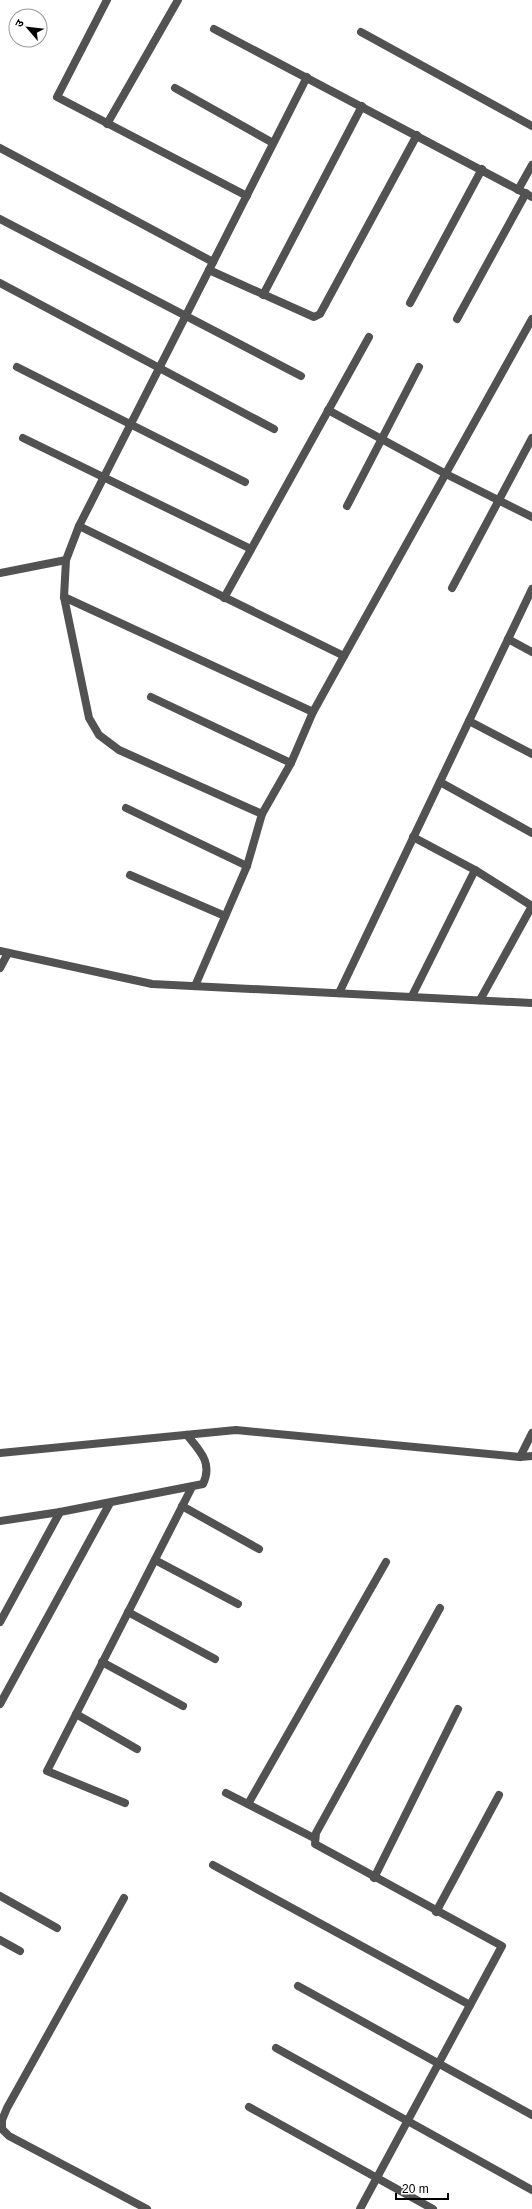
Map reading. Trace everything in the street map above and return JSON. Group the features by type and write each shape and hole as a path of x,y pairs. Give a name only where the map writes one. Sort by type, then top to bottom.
{"street":[{"path":"107,0 57,97 247,196"},
{"path":"107,124 178,0"},
{"path":"214,29 525,193"},
{"path":"361,32 532,126"},
{"path":"262,814 119,750 99,735 88,718 64,597 66,560 79,526 307,77"},
{"path":"176,88 273,143"},
{"path":"264,295 362,106"},
{"path":"208,270 314,317 320,314 417,135"},
{"path":"0,148 213,262"},
{"path":"457,319 525,193 532,165"},
{"path":"410,303 482,169"},
{"path":"0,219 301,376"},
{"path":"0,283 274,429"},
{"path":"195,986 247,866 262,814 291,763 313,712 532,319"},
{"path":"224,598 369,337"},
{"path":"17,368 245,482"},
{"path":"348,506 419,368"},
{"path":"328,410 446,474 532,517"},
{"path":"23,438 251,549"},
{"path":"452,588 532,438"},
{"path":"79,526 344,656"},
{"path":"0,573 66,560"},
{"path":"339,993 532,589"},
{"path":"64,597 313,712"},
{"path":"508,639 532,652"},
{"path":"151,697 291,763"},
{"path":"469,721 532,754"},
{"path":"440,782 532,833"},
{"path":"126,808 247,866"},
{"path":"413,837 475,870 532,906 480,1000"},
{"path":"412,996 475,870"},
{"path":"130,874 225,916"},
{"path":"0,968 4,952 152,984 532,1003"},
{"path":"0,1453 236,1430 520,1457 532,1456"},
{"path":"520,1457 532,1433"},
{"path":"0,1521 110,1503 203,1484 206,1477 205,1457 187,1435"},
{"path":"125,1803 46,1771 192,1487"},
{"path":"0,1704 110,1503"},
{"path":"182,1506 259,1549"},
{"path":"0,1622 60,1512"},
{"path":"155,1560 238,1604"},
{"path":"248,1804 386,1562"},
{"path":"360,2209 502,1946 320,1849 315,1844 314,1838 440,1608"},
{"path":"128,1612 215,1659"},
{"path":"102,1662 183,1706"},
{"path":"374,1878 458,1709"},
{"path":"76,1714 137,1749"},
{"path":"226,1793 314,1838"},
{"path":"436,1912 499,1795"},
{"path":"212,1865 470,2005"},
{"path":"0,1896 57,1928"},
{"path":"124,1898 7,2108 2,2120 2,2129 9,2136 147,2209"},
{"path":"0,1940 20,1951"},
{"path":"298,1986 532,2115"},
{"path":"276,2048 532,2190"},
{"path":"249,2107 433,2209"}]}
